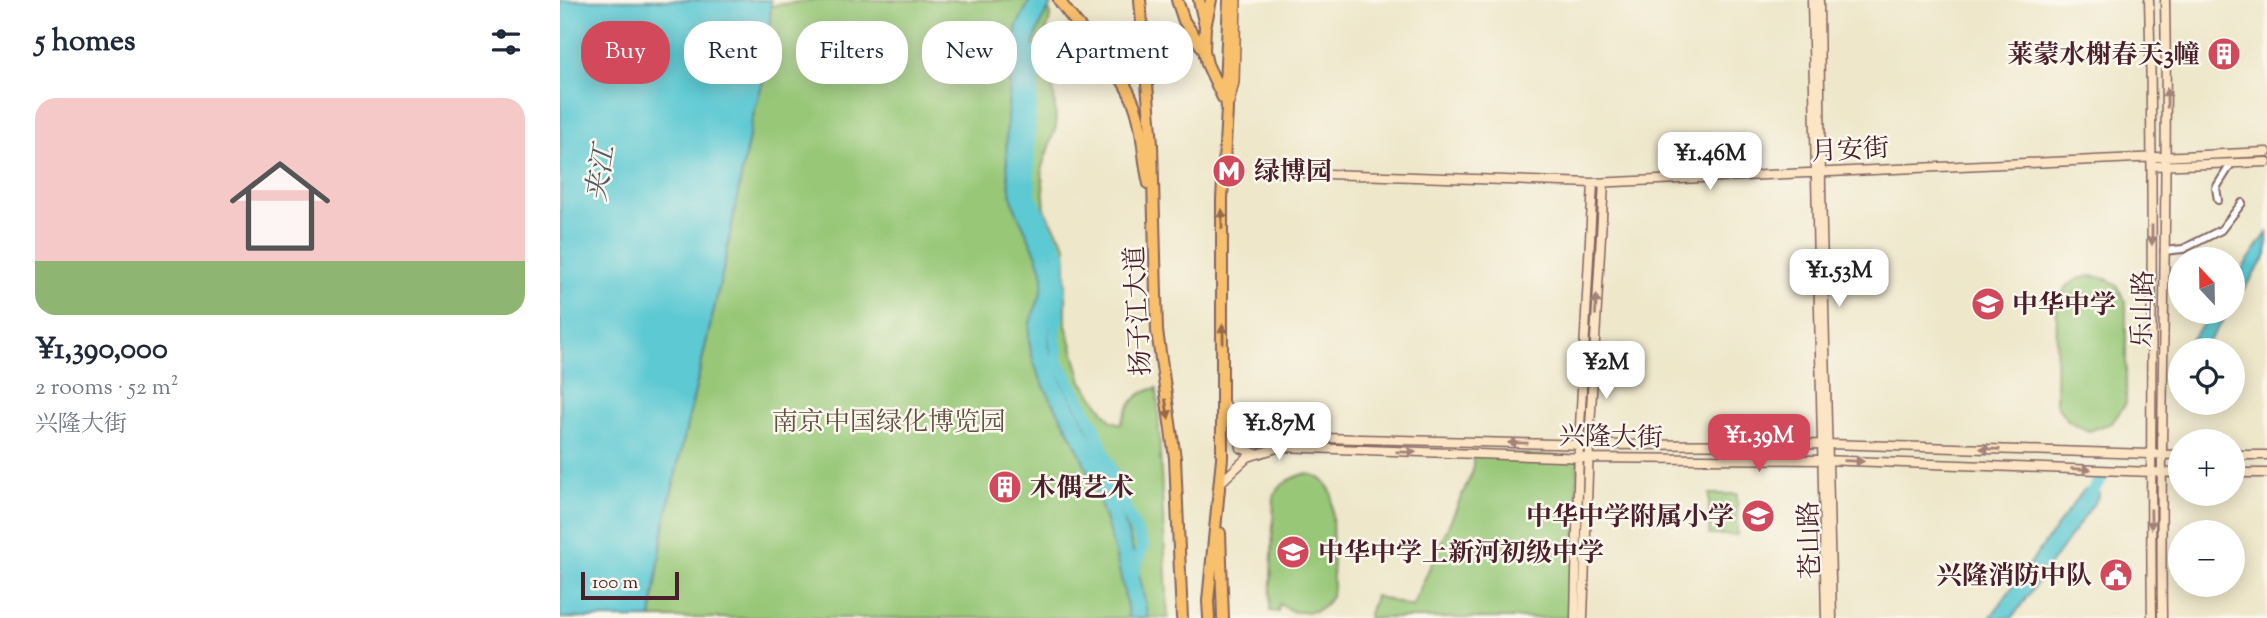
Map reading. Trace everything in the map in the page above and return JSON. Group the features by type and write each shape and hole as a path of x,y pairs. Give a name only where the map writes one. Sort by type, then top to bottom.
{"highway":[{"path":"1059,0 1119,74 1133,100 1154,208"},
{"name":"扬子江大道","path":"1140,0 1152,144 1157,331 1175,458 1182,618"},
{"path":"1177,0 1184,22 1203,50 1227,108"},
{"path":"1199,0 1205,26"},
{"path":"1203,50 1211,0"},
{"path":"1209,618 1208,601 1219,500 1223,403 1222,186 1229,0"},
{"path":"1219,500 1223,618"}],"main road":[{"path":"1227,108 1234,82 1236,0"}],"street":[{"name":"苍山路","path":"1812,0 1825,444 1826,618"},
{"name":"苍山路","path":"1818,171 1819,0"},
{"name":"乐山路","path":"2149,0 2156,455 2160,473 2162,618"},
{"name":"乐山路","path":"2152,618 2150,472 2156,455 2164,251 2165,0"},
{"name":"月安街","path":"1267,172 1604,183 1818,171 2152,162 2166,156 2267,152"},
{"path":"2152,162 2166,167 2267,162"},
{"path":"2218,200 2216,188 2231,164"},
{"path":"1575,618 1578,457 1593,183"},
{"path":"1583,618 1588,458 1604,183"},
{"path":"2164,251 2183,249 2221,230 2242,203"},
{"path":"1223,403 1247,424 1265,435"},
{"path":"1257,453 1241,448 1240,439 1249,432 1265,435"},
{"name":"兴隆大街","path":"1265,435 1579,445 1825,444 2168,456"},
{"name":"兴隆大街","path":"1220,483 1248,457 1280,447 1588,458 1825,460 2168,473"},
{"path":"2245,456 2267,456"},
{"name":"苍山路","path":"1825,460 1832,618"},
{"path":"2245,473 2267,473"}],"green space":[{"name":"南京中国绿化博览园","path":"813,0 1044,0 1051,14 1049,21 1031,21 1031,84 1052,84 1054,95 1056,126 1042,167 1045,211 1066,246 1066,325 1082,381 1111,421 1121,424 1127,410 1138,396 1157,388 1168,618 651,618 665,520 724,266 752,120 762,84 782,84 782,21 769,21 770,6"},
{"path":"2091,276 2107,279 2117,286 2126,303 2126,403 2112,423 2089,431 2069,420 2056,402 2057,303 2066,287 2078,279"},
{"path":"1473,453 1578,457 1575,618 1368,618 1375,596 1412,607 1473,471"},
{"path":"1304,474 1321,479 1332,494 1333,589 1325,605 1316,611 1294,612 1279,604 1278,612 1270,611 1274,496 1286,482"},
{"path":"1709,494 1737,494 1737,535 1709,535"}],"water":[{"name":"夹江","path":"560,0 771,0 770,21 684,21 684,84 762,84 752,120 724,266 665,520 651,618 560,618"},
{"path":"1030,0 1054,0 1042,21 1031,21 1031,84 1026,158 1032,200 1061,273 1061,297 1051,329 1050,347 1057,370 1091,434 1118,501 1138,570 1148,618 1129,618 1114,548 1092,480 1041,379 1031,352 1031,319 1041,295 1043,279 1035,252 1014,205 1006,144 1010,84 1017,84 1017,26"},
{"path":"2267,233 2267,255 2245,287 2245,265"},
{"path":"2204,324 2220,324 2211,338 2192,338"},
{"path":"2097,485 2099,496 2012,618 1990,618 2083,491"}],"waterway":[{"path":"1030,52 1033,79 1029,178 1031,197 1060,254 1059,309 1055,336 1058,362 1092,422 1143,546 1133,579"},
{"path":"2087,498 2104,475"}],"place":[{"name":"莱蒙水榭春天3幢","path":"2224,54"},
{"name":"绿博园","path":"1229,171"},
{"name":"中华中学","path":"1988,304"},
{"name":"木偶艺术","path":"1005,487"},
{"name":"中华中学附属小学","path":"1758,516"},
{"name":"中华中学上新河初级中学","path":"1293,552"},
{"name":"兴隆消防中队","path":"2116,575"}]}
